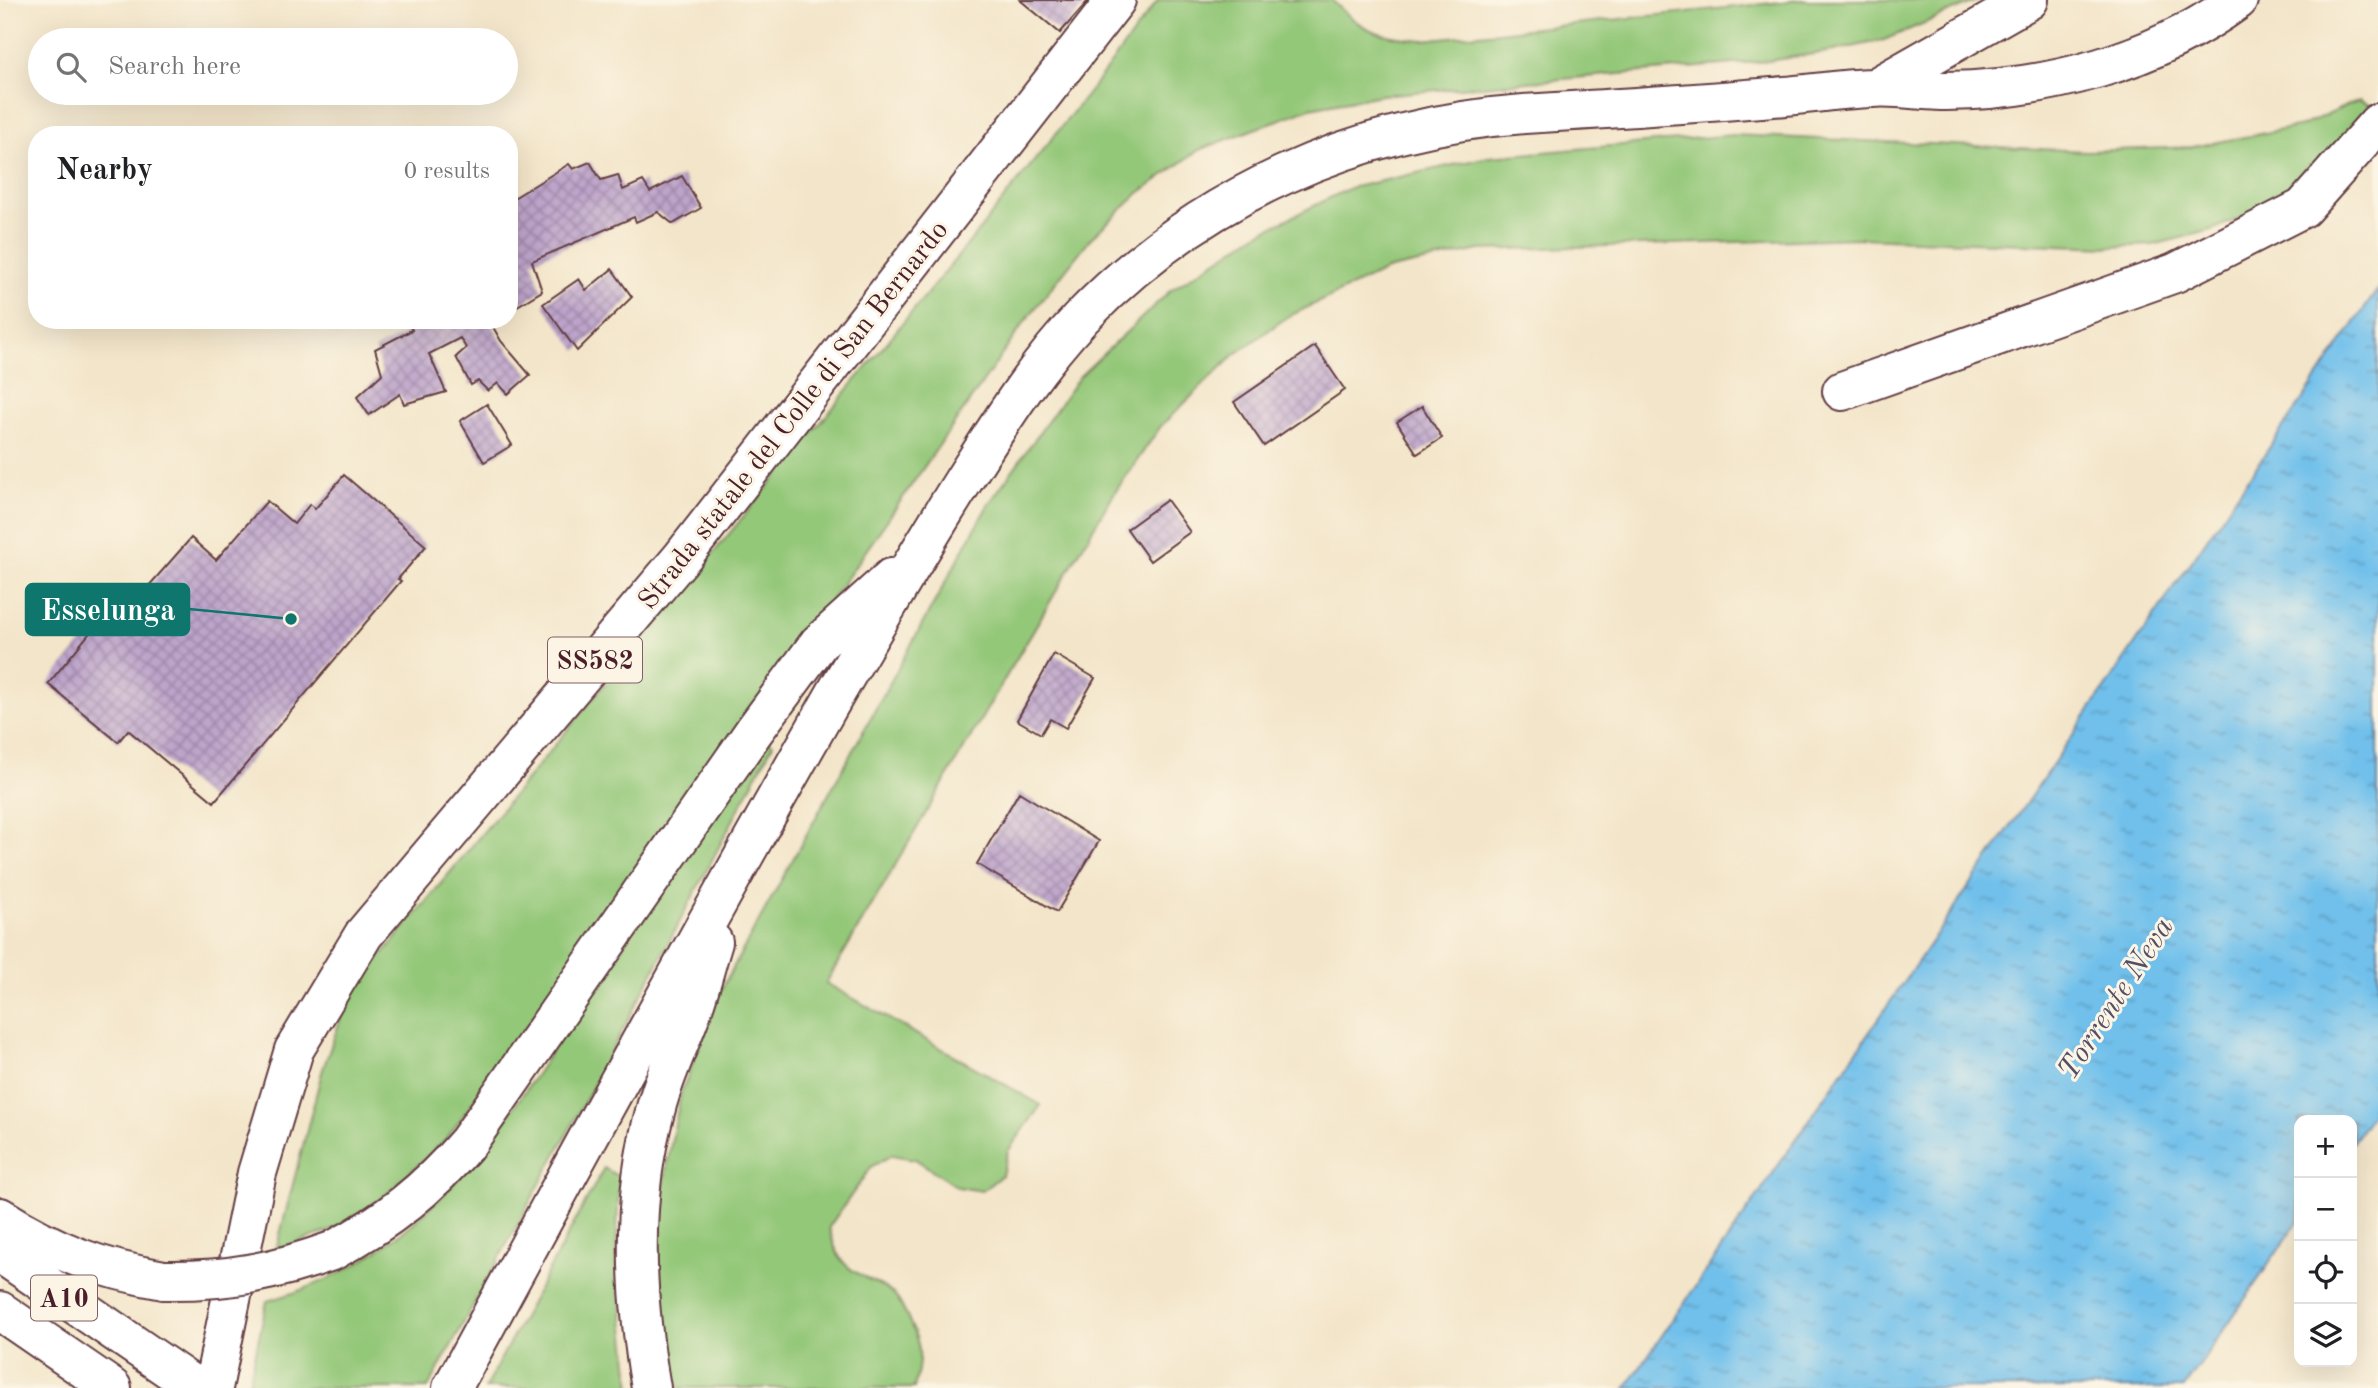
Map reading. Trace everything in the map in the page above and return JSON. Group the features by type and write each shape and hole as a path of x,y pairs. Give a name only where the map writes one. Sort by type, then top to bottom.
{"main road":[{"name":"Strada statale del Colle di San Bernardo","path":"213,1388 257,1173 294,1050 364,934 683,556 1116,0"},
{"path":"452,1388 733,873 912,561 1016,399 1082,316 1162,248 1219,208 1286,172 1355,146 1430,127 1496,116 1876,87 1945,91 2031,85 2126,60 2209,21 2238,0"},
{"path":"1876,87 2028,1"},
{"path":"1842,391 2175,273 2303,208 2378,123"},
{"path":"0,1217 44,1244 85,1262 164,1280 215,1280 257,1274 332,1251 393,1215 436,1179 468,1142 754,731 819,643 862,602 912,561"},
{"path":"651,1388 637,1281 639,1208 645,1158 655,1108 693,1009 733,873"},
{"name":"A10","path":"0,1253 197,1388"},
{"name":"A10","path":"0,1311 110,1387"}],"green space":[{"path":"1158,0 1332,0 1353,19 1372,30 1423,40 1801,0 1979,0 1884,40 1833,51 1768,61 1381,95 1310,108 1199,150 1139,193 1090,239 1026,320 804,640 447,1138 381,1199 332,1230 276,1250 322,1072 349,995 968,244 1097,82"},
{"path":"2359,100 2375,108 2287,192 2245,216 2212,230 2153,245 2111,247 1859,238 1480,250 1386,270 1287,317 1233,356 1161,426 1111,498 826,983 1041,1105 1008,1151 1002,1175 982,1191 958,1187 915,1159 892,1155 871,1167 829,1227 838,1255 844,1263 892,1293 900,1304 914,1331 919,1348 919,1366 914,1388 671,1388 654,1291 659,1207 681,1093 723,986 988,505 1080,376 1171,290 1257,234 1350,188 1489,157 1733,135 2087,151 2192,147 2302,126"},
{"path":"765,738 773,744 589,1094 428,1388 258,1388 249,1382 267,1301 325,1280 376,1252 420,1217 459,1177 495,1133 528,1086"},
{"path":"604,1168 619,1177 616,1258 631,1388 485,1388"}],"water":[{"name":"Torrente Neva","path":"2378,289 2378,1105 2357,1136 2357,1115 2294,1115 2294,1227 2184,1388 1626,1388"}],"building":[{"path":"1020,0 1089,0 1060,33"},
{"path":"590,162 601,180 618,175 623,190 643,181 650,192 682,176 701,208 673,224 658,212 636,222 634,217 532,261 542,291 518,306 518,195 569,164 573,169"},
{"path":"612,269 632,297 577,351 543,304 579,279 586,290"},
{"path":"494,329 530,375 508,394 498,383 488,391 478,381 471,385 456,357 466,348 460,338 429,354 446,392 404,404 400,394 369,415 357,397 382,374 375,349 412,330"},
{"path":"1315,346 1345,390 1264,446 1234,402"},
{"path":"487,404 512,445 484,462 460,421"},
{"path":"1422,406 1442,438 1417,454 1397,422"},
{"path":"344,475 426,546 398,579 401,581 214,802 128,730 118,742 48,684 128,586 140,596 191,538 216,560 267,501 294,524 310,504 315,509"},
{"path":"1167,500 1190,532 1150,561 1127,529"},
{"path":"1054,654 1095,678 1066,728 1050,719 1041,734 1017,720"},
{"path":"1019,792 1099,841 1057,912 977,864"}],"place":[{"name":"Esselunga","path":"291,619"}]}
